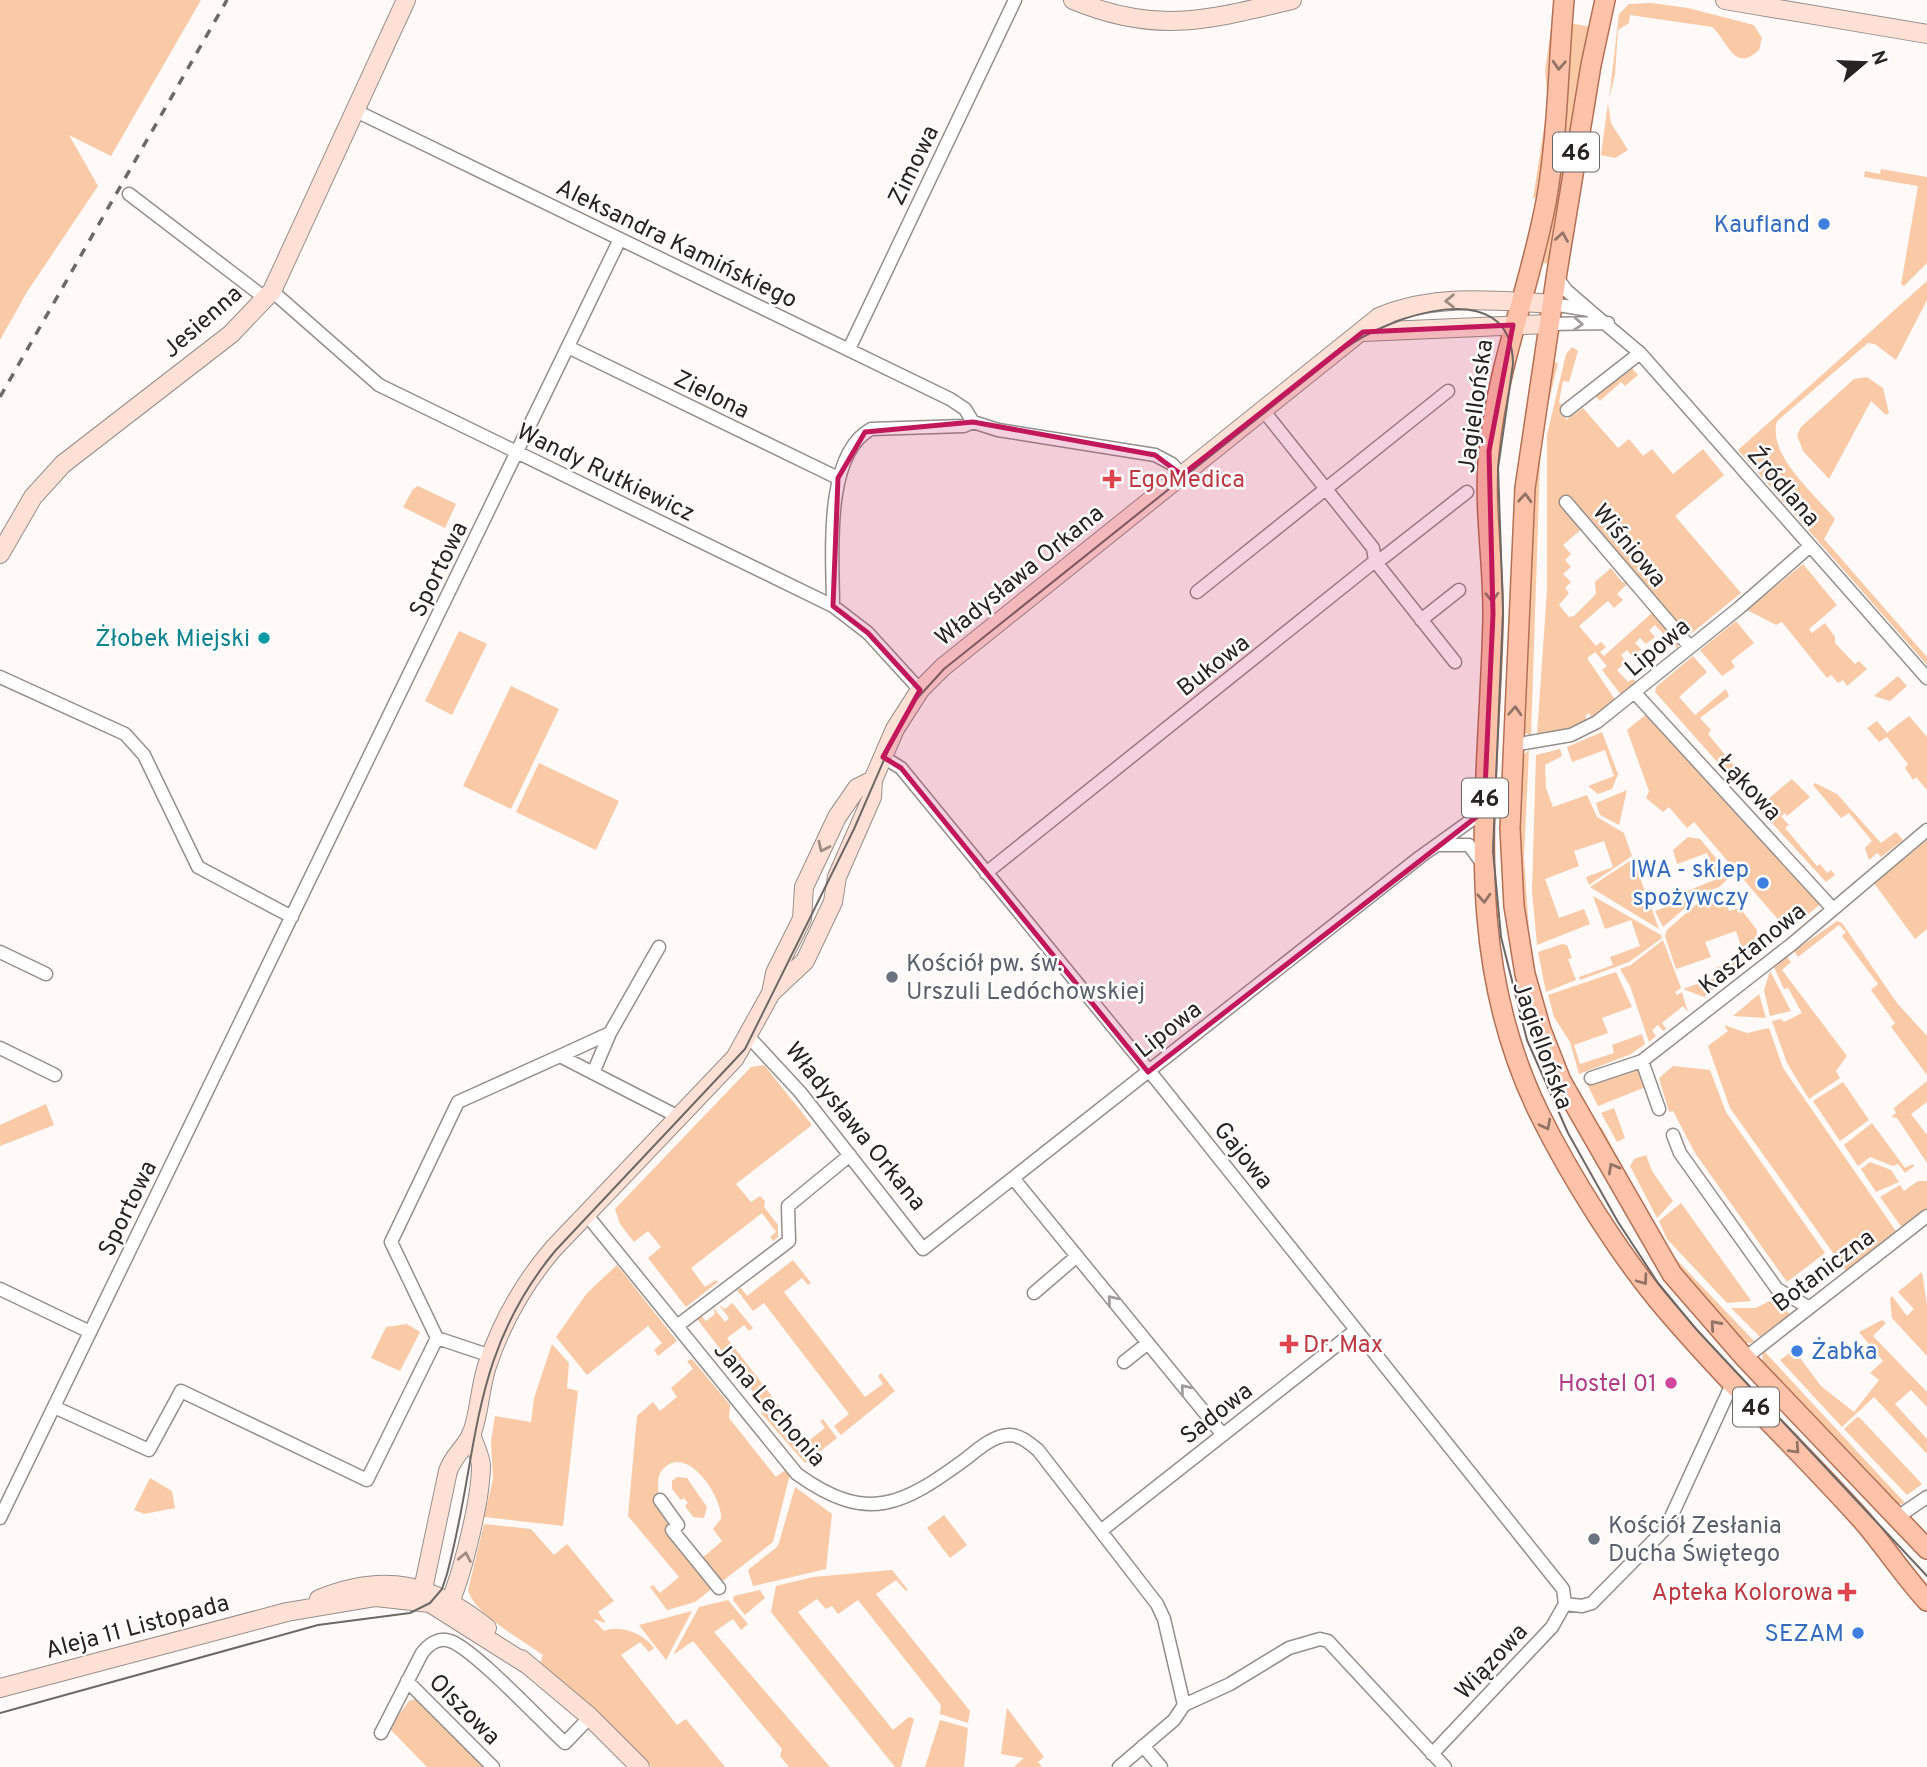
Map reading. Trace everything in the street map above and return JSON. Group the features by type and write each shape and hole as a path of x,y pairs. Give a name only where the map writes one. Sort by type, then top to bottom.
{"main road":[{"name":"Jagiellońska","path":"1563,0 1553,159 1545,207 1503,361 1488,459 1493,614 1482,865 1486,931 1494,979 1508,1035 1538,1111 1559,1151 1648,1287 1862,1520 1927,1601"},
{"name":"Jagiellońska","path":"1605,0 1591,65 1556,276 1525,488 1510,850 1514,906 1525,974 1554,1067 1656,1251 1690,1296 1745,1358 1927,1549"}],"street":[{"name":"Jesienna","path":"0,554 33,497 63,464 231,334 269,295 406,0"},
{"name":"Zimowa","path":"849,349 1015,0"},
{"path":"1073,0 1127,20 1162,22 1218,17 1292,0"},
{"path":"1725,0 1927,34"},
{"name":"Aleksandra Kamińskiego","path":"356,111 950,399 965,408 973,422"},
{"name":"Wandy Rutkiewicz","path":"129,194 269,295 379,385 833,606 868,633 920,690"},
{"name":"Sportowa","path":"0,1518 620,239"},
{"name":"Źródlana","path":"1556,276 1566,290 1640,353 1927,678"},
{"name":"Władysława Orkana","path":"771,993 804,961 834,902 837,877 872,797 873,780 902,714 920,690 943,667 1379,317 1422,303 1519,302 1550,314"},
{"name":"Źródlana","path":"1550,314 1589,310"},
{"path":"1363,332 1513,325 1550,314 1608,323"},
{"name":"Zielona","path":"568,347 838,478"},
{"path":"1567,410 1640,353"},
{"path":"1197,592 1448,391"},
{"path":"1263,410 1373,548 1375,561 1455,662"},
{"path":"833,606 838,478 859,436 871,429 964,426 973,422 998,430 1156,455 1172,464 1182,475"},
{"name":"Bukowa","path":"986,873 1375,561 1384,557 1467,492"},
{"name":"Wiśniowa","path":"1566,502 1690,647"},
{"name":"Lipowa","path":"1513,745 1571,735 1597,722 1740,608 1810,546"},
{"path":"1421,620 1459,590"},
{"path":"0,677 125,734 144,755 198,867 204,873 292,917"},
{"name":"Łąkowa","path":"1635,694 1833,909"},
{"name":"Gajowa","path":"883,757 901,768 1356,1329 1563,1589 1565,1604"},
{"name":"Władysława Orkana","path":"427,1596 448,1471 453,1458 471,1434 487,1354 533,1275 674,1116 736,1058 771,993 775,973 802,919 804,887 837,817 857,788 873,780"},
{"name":"Lipowa","path":"923,1249 1484,811"},
{"name":"Kasztanowa","path":"1591,1078 1642,1061 1833,909 1927,830"},
{"path":"1440,845 1469,845 1482,865"},
{"path":"593,1073 610,1033 659,947"},
{"path":"0,952 46,974"},
{"path":"487,1354 437,1338 391,1242 458,1102 610,1033"},
{"name":"Władysława Orkana","path":"749,1037 800,1091 923,1249"},
{"path":"0,1048 55,1075"},
{"path":"560,1056 674,1116"},
{"path":"1642,1061 1659,1109"},
{"path":"1673,1135 1680,1153 1777,1289 1808,1307"},
{"path":"677,1326 789,1241 788,1206 849,1155"},
{"path":"1013,1178 1223,1435"},
{"name":"Jana Lechonia","path":"586,1214 796,1474 837,1498 860,1503 902,1500 920,1492 996,1438 1012,1435 1038,1450 1157,1604 1164,1619 1184,1705"},
{"name":"Botaniczna","path":"1745,1358 1927,1216"},
{"path":"1034,1293 1077,1256"},
{"path":"0,1289 90,1332"},
{"name":"Sadowa","path":"1101,1530 1356,1329"},
{"path":"54,1407 149,1450 181,1391 367,1480 437,1338"},
{"path":"1124,1362 1148,1343"},
{"path":"1565,1604 1582,1606 1592,1603 1666,1528 1733,1382"},
{"path":"427,1596 450,1602 463,1568 481,1464 471,1434"},
{"path":"1896,1518 1927,1497"},
{"path":"660,1500 671,1511 678,1525 671,1529 699,1555 719,1588"},
{"name":"Aleja 11 Listopada","path":"0,1688 287,1612 376,1597 427,1596 528,1665"},
{"name":"Aleja 11 Listopada","path":"450,1602 491,1632 590,1717 640,1767"},
{"name":"Wiązowa","path":"1432,1754 1552,1627 1565,1604"},
{"path":"1119,1767 1174,1720 1184,1705 1230,1684 1289,1648 1320,1639 1328,1641 1445,1767"},
{"path":"380,1733 429,1645 448,1640 475,1658 565,1743 590,1717"},
{"name":"Olszowa","path":"407,1681 492,1767"},
{"path":"1143,1746 1161,1767"}],"highlighted area":[{"path":"1513,325 1489,451 1493,614 1484,811 1148,1072 901,768 883,757 920,690 868,633 833,606 838,478 865,432 973,422 1155,455 1182,475 1363,332"}],"shaded area":[{"path":"0,0 201,0 111,156 69,135 98,186 27,292 0,340"},
{"path":"1651,3 1688,8 1754,25 1762,38 1759,50 1750,56 1737,57 1712,27 1630,15 1629,23 1618,30 1615,75 1609,99 1619,14 1629,4"},
{"path":"1552,21 1556,22 1541,193 1533,199 1548,101 1545,71"},
{"path":"1569,23 1593,27 1552,264 1542,263 1559,193"},
{"path":"1608,103 1611,123 1628,150 1615,158 1601,155"},
{"path":"1881,169 1927,177 1927,263 1904,286 1901,284 1918,186 1864,177 1865,171 1880,174"},
{"path":"1927,281 1927,300 1896,360 1875,344 1868,343 1777,421 1776,434 1779,447 1795,473 1835,519 1824,539 1927,657 1927,665 1738,450"},
{"path":"1572,347 1578,351 1569,382 1563,381 1559,402 1563,406 1566,420 1583,408 1618,448 1629,439 1643,456 1652,449 1673,474 1703,449 1724,475 1675,516 1741,593 1692,633 1684,631 1583,528 1563,545 1571,554 1565,560 1571,567 1563,574 1571,582 1565,588 1569,593 1559,605 1569,617 1574,616 1596,594 1595,582 1611,568 1622,582 1628,583 1617,594 1623,600 1614,608 1608,601 1579,626 1596,646 1601,642 1606,647 1600,652 1604,656 1654,611 1678,639 1678,649 1655,625 1649,630 1655,637 1646,644 1640,638 1635,643 1641,649 1633,657 1627,650 1621,655 1626,662 1617,670 1628,682 1633,679 1637,683 1622,696 1602,670 1607,666 1595,652 1587,658 1616,701 1592,718 1589,713 1585,716 1587,720 1568,729 1537,735 1547,590 1547,435 1566,354"},
{"path":"1549,361 1558,363 1541,434 1531,736 1523,732 1531,490"},
{"path":"1630,366 1638,375 1625,386 1621,382 1600,401 1594,395"},
{"path":"1867,377 1883,388 1889,413 1886,415 1871,401 1829,479 1803,451 1797,435 1801,427 1854,379"},
{"path":"418,486 456,504 445,528 403,507 413,489"},
{"path":"1803,564 1837,605 1809,629 1812,633 1825,623 1835,637 1835,643 1855,664 1859,661 1867,669 1847,686 1843,680 1838,683 1831,675 1827,678 1782,622 1776,625 1747,610"},
{"path":"1736,621 1754,643 1731,661 1735,667 1722,676 1700,650"},
{"path":"459,631 487,644 452,715 425,701"},
{"path":"1693,656 1707,672 1679,697 1695,715 1726,689 1729,696 1700,718 1711,730 1708,734 1739,772 1743,769 1750,778 1743,784 1739,779 1735,782 1655,692 1656,687"},
{"path":"1898,676 1907,686 1890,701 1874,696"},
{"path":"511,686 559,709 511,809 463,786"},
{"path":"1649,712 1823,902 1788,931 1694,822 1687,828 1669,807 1663,812 1646,798 1649,791 1627,730"},
{"path":"1909,716 1927,737 1927,790 1916,777 1913,780 1905,768 1908,764 1887,737 1879,742 1867,728 1877,721 1887,733"},
{"path":"1602,732 1618,774 1612,789 1598,794 1588,786 1614,776 1605,750 1572,762 1567,747"},
{"path":"1560,749 1562,756 1545,765 1546,788 1553,807 1587,795 1597,817 1624,833 1632,856 1589,885 1586,877 1613,867 1604,841 1574,851 1579,866 1545,879 1559,918 1584,909 1590,924 1537,945 1532,891 1536,755"},
{"path":"1529,750 1524,857 1530,945 1518,882 1520,758"},
{"path":"539,763 619,801 596,850 516,812"},
{"path":"1792,779 1810,797 1787,816 1785,813 1781,816 1789,825 1785,828 1817,866 1820,864 1827,873 1831,870 1835,875 1826,882 1760,810 1765,806 1763,803"},
{"path":"1815,783 1837,794 1881,843 1896,832 1903,840 1881,857 1877,853 1869,860 1865,848 1872,841 1849,813 1841,818 1813,785"},
{"path":"1627,790 1619,825 1600,815 1596,803"},
{"path":"1688,837 1700,839 1731,876 1719,887 1693,897 1692,902 1663,927 1655,911 1689,899 1687,891 1717,879 1707,853 1677,864 1673,850"},
{"path":"1927,840 1927,929 1915,939 1874,883"},
{"path":"1633,859 1659,929 1590,887"},
{"path":"1593,896 1662,938 1629,962 1580,980 1579,977 1613,965 1610,957 1640,946 1631,920 1605,929"},
{"path":"1708,899 1727,905 1729,911 1740,908 1757,930 1756,955 1704,997 1683,989 1717,977 1715,968 1745,958 1736,931 1705,942 1711,957 1676,969 1665,936 1667,930 1698,903"},
{"path":"1837,921 1842,923 1897,1003 1927,1036 1927,1075 1891,1027 1895,1023 1871,990 1878,984 1842,936 1846,932 1839,925 1798,957 1794,951"},
{"path":"1663,940 1681,988 1675,992 1677,995 1682,992 1688,1012 1683,1006 1662,1023 1666,1029 1663,1031 1658,1025 1652,1030 1656,1036 1649,1042 1630,986 1620,969 1631,965"},
{"path":"1562,944 1567,945 1572,958 1568,959 1576,980 1546,992 1538,952"},
{"path":"1787,957 1791,962 1782,970 1847,1056 1836,1071 1840,1078 1809,1099 1787,1063 1772,1021 1781,1019 1784,1022 1802,1013 1788,988 1784,989 1774,967"},
{"path":"1770,971 1791,1011 1770,1016 1764,990"},
{"path":"1616,972 1632,1007 1602,1018 1608,1033 1574,1045 1580,1064 1614,1053 1612,1045 1642,1034 1645,1044 1631,1054 1579,1074 1570,1042 1554,1017 1548,995"},
{"path":"1759,994 1766,1018 1733,1016"},
{"path":"1724,1025 1747,1033 1769,1028 1783,1068 1898,1234 1848,1274 1730,1108 1708,1046 1728,1031"},
{"path":"764,1065 812,1125 736,1184 751,1202 760,1196 765,1201 764,1207 778,1225 778,1237 773,1241 770,1237 776,1232 762,1213 691,1268 705,1287 716,1280 718,1282 686,1307 648,1258 661,1247 648,1231 634,1242 620,1224 615,1209 751,1067"},
{"path":"1636,1066 1646,1087 1598,1106 1586,1082"},
{"path":"1673,1066 1710,1070 1726,1112 1825,1253 1787,1282 1695,1153 1673,1111 1669,1112 1659,1078"},
{"path":"1927,1081 1927,1102 1911,1114 1927,1135 1927,1163 1897,1118 1891,1117 1896,1113 1894,1108"},
{"path":"1843,1082 1869,1120 1840,1141 1813,1101"},
{"path":"46,1104 54,1125 0,1146 0,1125"},
{"path":"1614,1108 1625,1138 1617,1142 1601,1113"},
{"path":"1872,1123 1905,1168 1913,1164 1914,1166 1905,1173 1898,1164 1893,1166 1870,1157 1858,1166 1844,1145"},
{"path":"1595,1124 1602,1128 1657,1232 1673,1256 1755,1342 1744,1344 1706,1306 1661,1246"},
{"path":"1646,1155 1652,1171 1673,1201 1657,1218 1630,1166 1634,1159"},
{"path":"1870,1162 1891,1170 1899,1182 1876,1192 1861,1169"},
{"path":"1918,1181 1927,1181 1927,1211 1903,1229 1880,1197 1900,1185 1904,1191"},
{"path":"1681,1203 1751,1301 1727,1303 1667,1239 1659,1221"},
{"path":"793,1260 811,1283 808,1285 802,1278 784,1292 865,1397 883,1384 878,1376 881,1373 895,1391 841,1435 834,1426 849,1414 764,1303 753,1311 737,1290 741,1288 747,1296"},
{"path":"617,1265 677,1341 658,1356 654,1350 662,1343 648,1326 587,1375 556,1337 587,1293"},
{"path":"1922,1272 1927,1306 1927,1356 1892,1318 1890,1299 1892,1296 1907,1316 1914,1309 1898,1292"},
{"path":"729,1299 753,1328 749,1331 744,1325 727,1338 807,1442 825,1428 820,1421 823,1419 837,1438 805,1463 761,1413 765,1407 697,1319 701,1316 706,1321 715,1314 713,1307 725,1322 729,1318 719,1305 725,1309 732,1303"},
{"path":"1773,1299 1791,1315 1760,1337 1731,1308 1756,1308"},
{"path":"1882,1320 1886,1323 1873,1336 1927,1392 1927,1407 1911,1390 1895,1404 1927,1439 1927,1454 1874,1397 1842,1427 1780,1360 1794,1350 1821,1386 1854,1412 1879,1380 1870,1373 1883,1361 1859,1332"},
{"path":"407,1324 420,1332 400,1371 371,1358 386,1327"},
{"path":"552,1344 569,1363 567,1388 578,1391 563,1526 484,1517 493,1479 491,1441 495,1416 531,1422 534,1398"},
{"path":"1763,1350 1905,1503 1896,1505 1762,1363"},
{"path":"692,1359 730,1405 729,1418 776,1477 786,1469 790,1474 773,1542 720,1583 700,1560 722,1541 713,1529 721,1519 716,1499 710,1487 693,1468 673,1462 664,1468 659,1476 656,1503 714,1587 695,1602 667,1610 650,1587 653,1585 660,1593 679,1577 628,1516 637,1416 653,1402 660,1411 677,1397 671,1388 693,1369 687,1361"},
{"path":"1857,1417 1922,1484 1907,1495 1844,1429"},
{"path":"677,1477 687,1478 707,1507 704,1518 693,1517 685,1506 688,1503 684,1498 681,1500 672,1489 672,1481"},
{"path":"150,1478 172,1491 175,1508 144,1514 134,1510"},
{"path":"795,1487 832,1514 826,1569 753,1586 748,1570 778,1546"},
{"path":"944,1515 967,1545 950,1558 927,1528"},
{"path":"484,1524 531,1529 554,1555 567,1544 614,1601 598,1612 606,1623 593,1619 604,1631 625,1630 650,1643 654,1648 649,1652 640,1642 621,1655 677,1725 686,1719 725,1767 652,1767 587,1703 540,1663 543,1655 479,1608 468,1590"},
{"path":"892,1570 908,1590 896,1580 876,1594 970,1711 968,1723 940,1714 941,1705 858,1600 838,1614 832,1606 826,1609 817,1599 798,1612 893,1730 909,1717 914,1719 901,1767 895,1767 771,1612 776,1586 813,1577"},
{"path":"760,1590 765,1598 745,1615 733,1600 734,1596"},
{"path":"728,1600 748,1624 741,1630 733,1619 714,1632 830,1767 789,1767 780,1756 782,1749 693,1641 673,1655 699,1607"},
{"path":"692,1611 666,1660 639,1625"},
{"path":"415,1699 484,1767 427,1767 389,1728 409,1701"},
{"path":"1007,1708 1044,1757 1038,1762 1042,1767 1014,1767 1024,1758 1001,1754"},
{"path":"940,1720 968,1728 964,1767 925,1767"}],"tram line":[{"path":"0,1713 318,1625 410,1613 430,1603 442,1589 447,1574 481,1406 491,1368 506,1329 527,1290 555,1251 745,1049 854,829 897,730 913,703 944,669 1344,349 1388,325 1416,315 1444,310 1470,310 1492,318 1507,335 1513,364 1498,468 1503,611 1493,851 1501,937 1527,1040 1568,1133 1618,1222 1658,1283 1696,1329 1927,1576"}],"railway":[{"path":"0,397 227,0"}],"place":[{"name":"Kaufland","path":"1824,224"},
{"name":"EgoMedica","path":"1112,479"},
{"name":"Żłobek Miejski","path":"264,638"},
{"name":"IWA - sklep spożywczy","path":"1763,883"},
{"name":"Kościół pw. św. Urszuli Ledóchowskiej","path":"892,977"},
{"name":"Dr. Max","path":"1289,1344"},
{"name":"Żabka","path":"1797,1351"},
{"name":"Hostel 01","path":"1671,1383"},
{"name":"Kościół Zesłania Ducha Świętego","path":"1594,1539"},
{"name":"Apteka Kolorowa","path":"1847,1592"},
{"name":"SEZAM","path":"1858,1633"}]}
